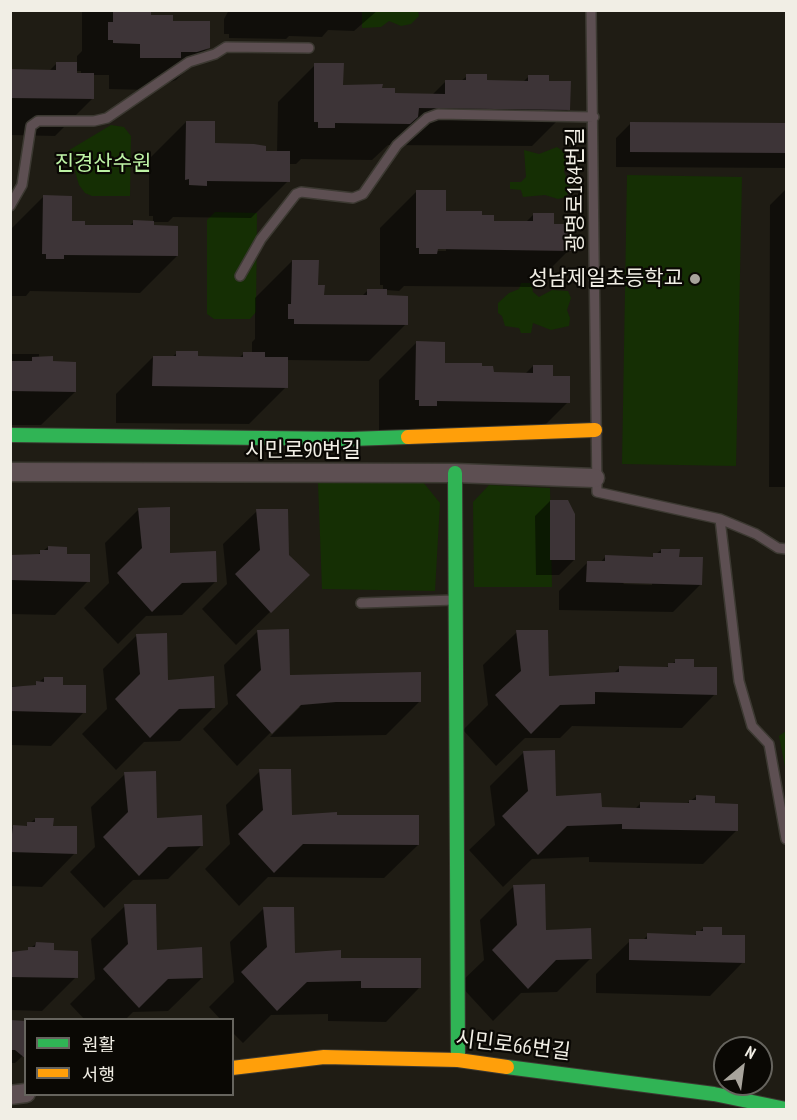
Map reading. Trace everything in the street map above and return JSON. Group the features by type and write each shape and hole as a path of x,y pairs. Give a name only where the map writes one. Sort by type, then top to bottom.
{"street":[{"path":"10,435 350,439 595,430"},
{"name":"시민로90번길","path":"10,472 455,473 595,478"},
{"path":"455,473 458,1060"},
{"name":"시민로66번길","path":"234,1068 324,1058 458,1060 714,1094 786,1109"}],"lane":[{"name":"광명로184번길","path":"591,10 594,117 595,478"},
{"path":"10,206 22,184 31,126 38,121 94,121 107,117 189,62 214,54 226,47 309,48"},
{"path":"240,276 261,239 296,194 302,192 353,198 363,194 396,145 427,118 438,114 594,117"},
{"path":"595,478 597,492 720,519 756,534 778,548 786,549"},
{"path":"720,519 739,681 752,726 769,744 786,838"},
{"path":"361,603 456,600"}],"green space":[{"path":"362,11 418,11 419,16 411,24 401,26 389,21 381,27 362,28"},
{"name":"진경산수원","path":"111,125 124,127 131,136 130,196 92,196 85,193 79,185 72,161 66,152"},
{"path":"557,147 567,154 564,172 571,187 566,197 558,199 545,195 523,197 521,190 510,189 510,182 521,182 526,177 524,150 539,154"},
{"path":"627,175 742,177 736,466 622,464"},
{"path":"215,212 257,213 256,312 250,319 214,319 207,314 207,220"},
{"path":"521,283 531,283 533,292 539,297 552,290 568,291 571,298 567,310 570,318 569,326 551,330 533,323 531,333 521,333 519,328 505,326 502,316 498,313 498,303 509,293 519,289"},
{"path":"423,482 440,503 435,591 322,589 318,483"},
{"path":"489,485 550,488 552,587 474,587 473,502"},
{"path":"786,731 786,772 779,736"}],"building":[{"path":"113,11 151,11 151,15 173,15 173,21 210,21 210,48 197,52 181,52 181,58 140,58 140,44 113,43 113,40 108,40 108,22 113,22"},
{"path":"56,62 77,62 77,73 94,73 94,99 10,98 10,69 56,70"},
{"path":"314,63 344,63 343,85 383,84 382,88 395,88 395,93 445,94 445,80 466,80 466,74 487,74 487,80 528,81 528,75 549,75 549,81 571,81 570,110 419,108 418,117 410,124 335,123 335,128 318,128 318,122 314,122"},
{"path":"186,121 215,121 215,143 254,144 266,146 266,151 290,151 290,182 207,181 207,186 189,185 189,179 185,180"},
{"path":"630,122 786,123 786,153 630,152"},
{"path":"416,190 446,190 446,211 482,211 482,215 494,215 494,221 533,221 533,213 554,213 554,224 571,224 571,251 438,249 437,254 419,254 419,248 416,248"},
{"path":"43,195 72,196 72,221 85,221 85,225 133,225 133,220 154,221 154,225 178,226 178,256 64,255 64,259 46,259 46,254 42,254"},
{"path":"292,260 319,260 318,285 325,285 324,295 367,295 367,289 387,289 387,295 408,296 408,325 294,324 294,319 288,319 288,304 291,304"},
{"path":"416,341 445,342 445,363 482,363 482,366 493,366 494,372 533,373 533,365 553,365 553,376 570,376 570,403 437,401 437,406 419,406 419,400 415,400"},
{"path":"176,351 198,351 198,356 243,357 243,352 265,352 265,357 288,357 288,388 152,386 153,356 176,356"},
{"path":"53,356 53,361 76,362 76,392 10,391 10,361 32,361 32,357"},
{"path":"550,500 568,500 575,514 575,560 550,560"},
{"path":"170,507 170,553 216,551 217,582 182,583 152,612 117,573 142,548 138,508"},
{"path":"256,509 288,509 289,555 310,575 271,613 235,574 260,550"},
{"path":"48,546 67,547 67,554 90,554 90,582 10,580 10,555 40,554 40,550 48,550"},
{"path":"661,549 680,549 679,557 703,557 702,585 586,582 587,561 605,561 605,555 653,557 653,553 661,553"},
{"path":"289,629 290,675 421,672 421,702 336,702 301,705 272,734 236,695 261,670 257,630"},
{"path":"516,630 548,630 549,676 619,672 619,666 668,667 668,663 675,663 675,659 694,659 694,667 717,667 717,695 595,692 595,704 560,705 531,734 495,695 521,671"},
{"path":"167,633 168,680 214,676 215,708 179,709 150,738 115,699 140,674 136,634"},
{"path":"44,677 63,677 63,685 86,685 86,713 10,711 10,687 36,685 36,681 44,682"},
{"path":"555,750 556,796 601,793 602,807 640,808 640,802 689,803 689,800 696,800 696,795 715,796 715,803 738,804 738,831 622,829 622,824 567,826 538,855 502,816 528,791 523,751"},
{"path":"259,769 291,769 292,815 337,812 337,815 419,815 419,845 303,844 274,873 238,834 263,810"},
{"path":"156,771 157,818 202,815 203,846 168,847 139,876 103,837 128,812 124,772"},
{"path":"35,818 54,818 53,826 77,826 77,854 10,852 13,825 27,826 27,822 35,822"},
{"path":"545,884 546,930 591,928 592,959 556,960 528,989 492,950 517,925 513,885"},
{"path":"124,904 156,904 157,950 202,947 203,978 168,979 139,1008 103,969 128,944"},
{"path":"263,907 294,907 295,953 341,950 341,958 421,958 421,988 361,988 361,981 307,982 277,1011 241,972 267,947"},
{"path":"703,927 722,927 722,935 745,935 745,963 629,960 629,939 647,939 647,933 696,935 696,931 703,931"},
{"path":"36,942 54,943 54,950 78,951 78,978 10,977 10,952 28,950 28,947 35,947"},
{"path":"10,1020 24,1021 24,1057 15,1050 10,1050"}],"traffic: fast":[{"path":"10,435 350,439 408,437"},
{"path":"455,473 458,1060"},
{"path":"507,1067 714,1094 786,1109"}],"traffic: slow":[{"path":"408,437 595,430"},
{"path":"234,1068 324,1057 458,1060 507,1067"}],"place":[{"name":"성남제일초등학교","path":"695,279"}]}
